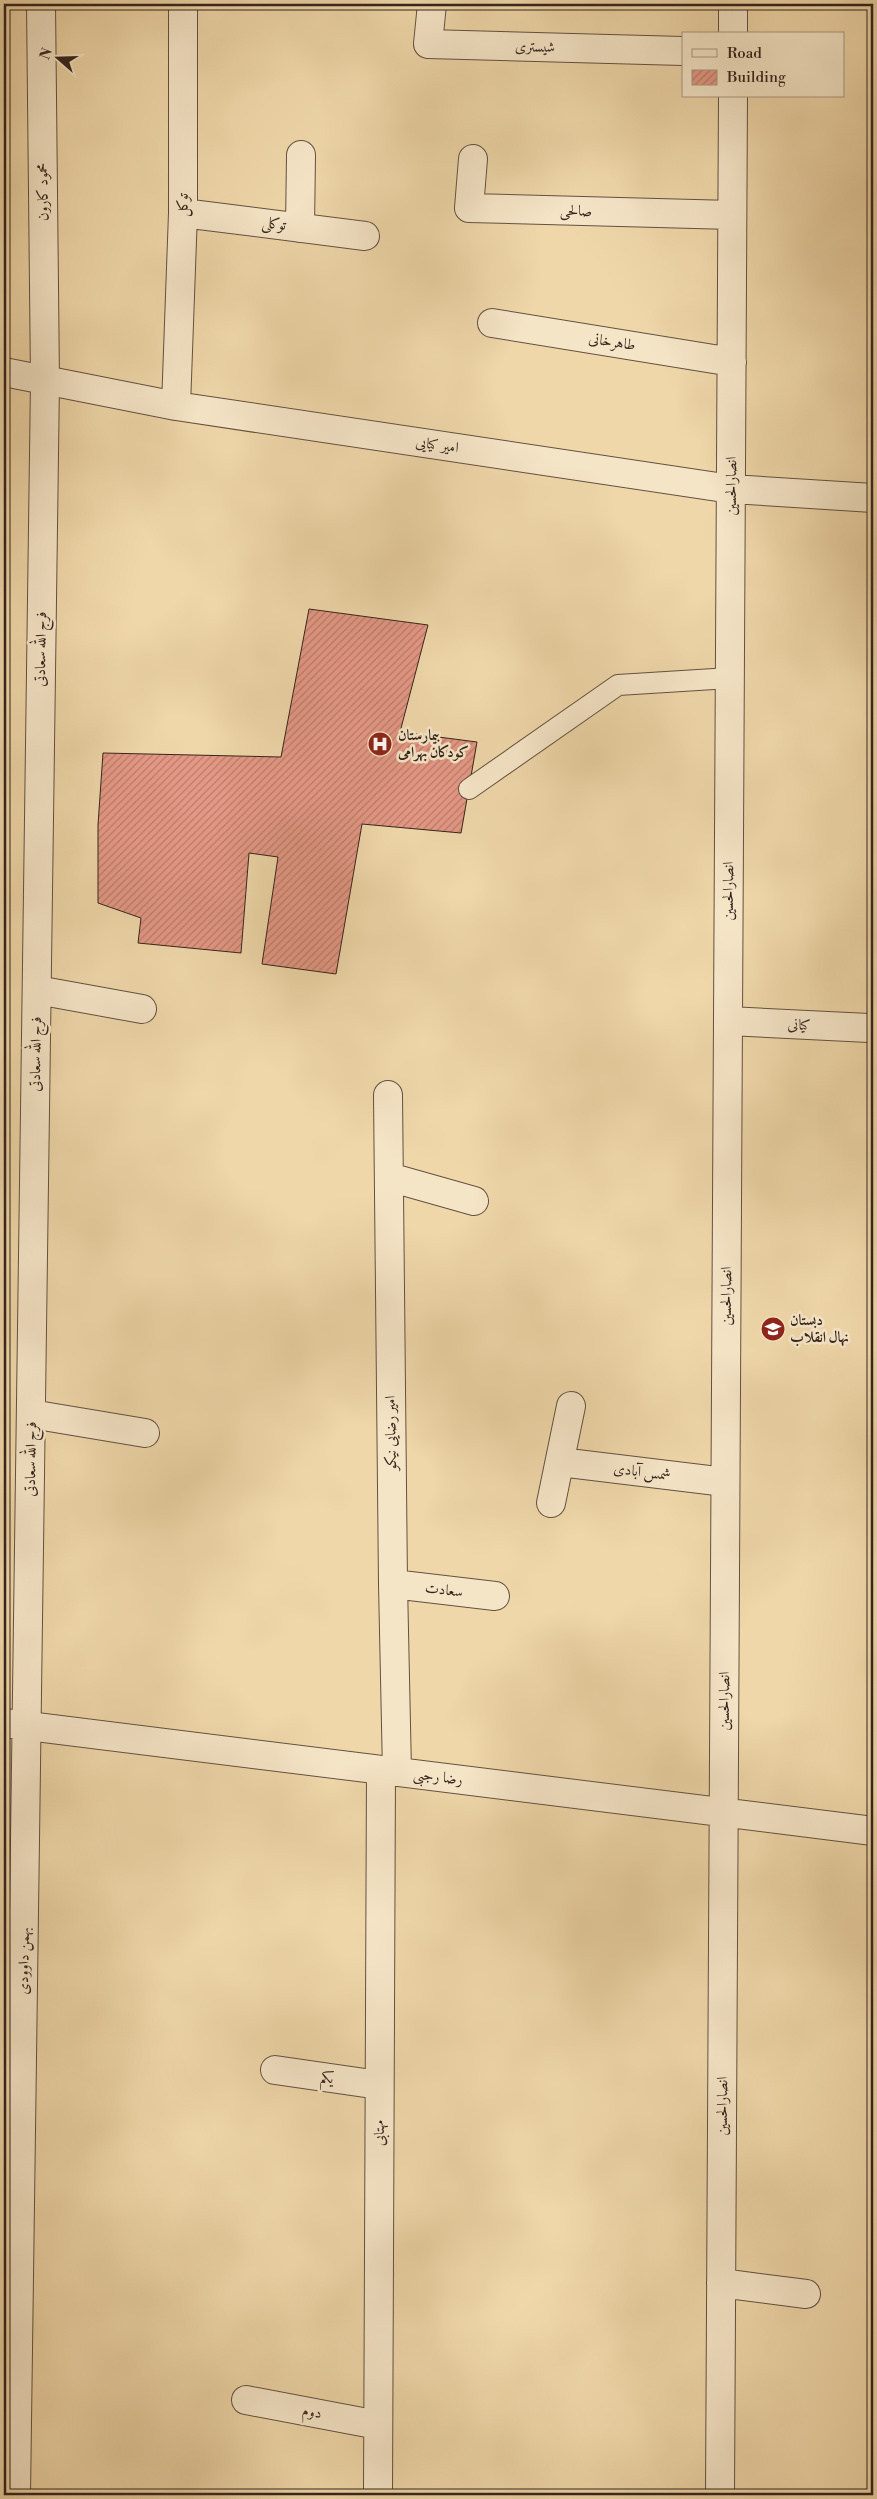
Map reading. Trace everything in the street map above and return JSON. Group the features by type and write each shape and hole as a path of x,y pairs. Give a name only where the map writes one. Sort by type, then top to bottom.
{"street":[{"name":"محمود کارون","path":"41,4 45,381"},
{"name":"توکل","path":"176,406 183,213 183,4"},
{"name":"شیستری","path":"432,4 428,44 682,51"},
{"path":"733,4 733,32"},
{"name":"انصارالحسین","path":"720,2495 733,98"},
{"path":"300,228 301,155"},
{"name":"صالحی","path":"473,159 468,208 732,215"},
{"name":"توکلی","path":"183,213 365,236"},
{"name":"طاهرخانی","path":"492,323 732,362"},
{"name":"امیر کیایی","path":"4,372 176,406 731,488 873,498"},
{"name":"فرج الله سعادتی","path":"15,1725 31,1414 45,381"},
{"path":"37,990 142,1009"},
{"name":"کیانی","path":"728,1021 870,1028"},
{"name":"امیر رضایی نیکو","path":"388,1094 393,1584 389,1771"},
{"path":"389,1176 474,1201"},
{"path":"551,1503 571,1406"},
{"path":"31,1414 146,1434"},
{"name":"شمس آبادی","path":"560,1462 725,1482"},
{"name":"سعادت","path":"393,1584 495,1596"},
{"name":"رضا رجبی","path":"15,1725 873,1831"},
{"name":"بهمن داوودی","path":"12,2488 15,1725"},
{"name":"مهتابی","path":"378,2495 379,2085 389,1771"},
{"name":"یکم","path":"275,2070 379,2085"},
{"path":"721,2283 806,2294"},
{"name":"دوم","path":"246,2400 378,2424"}],"lane":[{"path":"469,789 618,685 730,678"}],"building":[{"path":"309,609 428,625 400,732 477,742 461,833 362,824 336,974 262,964 278,857 249,853 241,953 138,943 141,918 98,903 98,825 103,753 281,757"}],"place":[{"name":"بیمارستان کودکان بهرامی","path":"380,744"},
{"name":"دبستان نهال انقلاب","path":"773,1329"}]}
